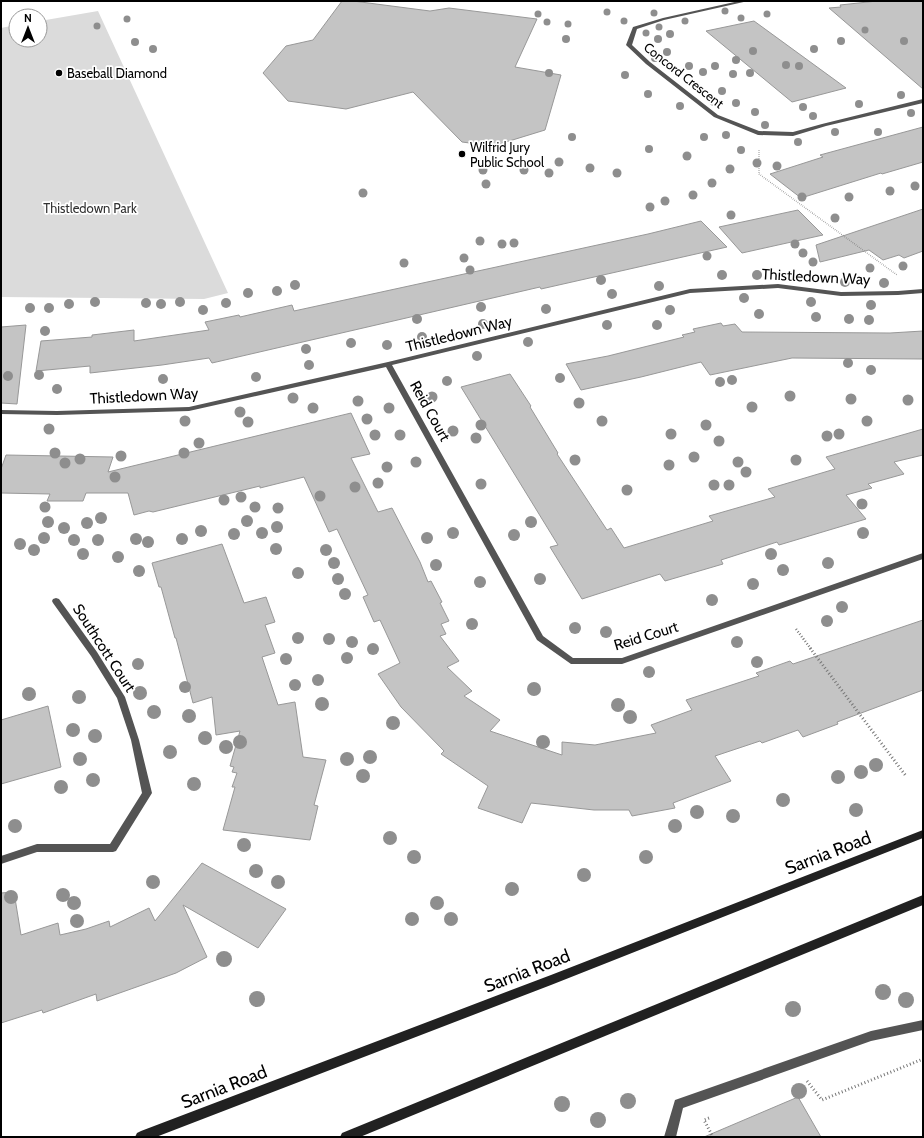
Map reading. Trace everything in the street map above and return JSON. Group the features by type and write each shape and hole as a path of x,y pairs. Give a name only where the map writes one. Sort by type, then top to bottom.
{"main road":[{"name":"Sarnia Road","path":"142,1137 551,980 923,834"},
{"path":"346,1137 923,900"}],"street":[{"name":"Concord Crescent","path":"746,1 663,19 635,28 629,45 648,63 716,116 758,133 793,134 923,101"},
{"name":"Thistledown Way","path":"1,412 189,409 388,364 690,291 778,286 841,294 923,291"},
{"name":"Reid Court","path":"388,364 540,638 571,661 622,661 923,556"},
{"name":"Southcott Court","path":"1,860 37,848 112,848 147,793 135,740 121,697 94,654 56,601"},
{"path":"670,1137 679,1104 871,1036 923,1025"}],"path":[{"path":"758,133 759,174 899,276"},
{"path":"796,629 906,776"},
{"path":"803,1075 822,1100 923,1059"},
{"path":"711,1117 704,1120 713,1137"}],"green space":[{"name":"Thistledown Park","path":"98,11 228,293 204,299 1,297 1,28 8,27 8,48 48,48 48,20"}],"building":[{"path":"342,1 353,1 430,11 449,8 537,19 515,67 561,75 545,130 493,146 462,142 413,92 346,109 288,101 263,73 286,46 313,40"},
{"path":"877,1 923,1 923,89 829,8 841,7 840,5"},
{"path":"754,21 846,88 792,102 706,31"},
{"path":"923,127 923,162 882,174 881,173 801,198 770,174 823,157 820,155"},
{"path":"923,209 923,251 904,258 899,255 883,260 869,250 820,262 816,245"},
{"path":"798,210 823,235 742,253 719,227"},
{"path":"701,221 727,247 541,289 540,287 212,363 209,358 90,373 90,366 36,371 41,341 92,337 92,335 134,330 134,341 209,330 205,322 239,315 240,317 292,305 294,311 648,234"},
{"path":"721,323 723,326 735,324 742,332 890,333 923,331 923,359 792,358 710,375 701,362 581,390 566,364 608,356 684,337 682,335 695,332 693,329"},
{"path":"26,325 17,404 1,403 1,327"},
{"path":"510,374 531,406 530,407 558,453 557,454 607,530 611,528 624,548 713,521 709,516 775,497 768,489 835,469 826,457 923,429 923,455 894,462 904,474 868,484 872,488 846,495 866,519 779,545 777,542 721,560 723,564 665,581 660,574 582,599 550,547 558,545 461,387"},
{"path":"351,413 370,454 351,458 378,512 392,508 420,562 428,582 431,581 442,602 440,603 449,621 441,624 446,634 440,636 459,661 447,667 472,691 464,696 500,720 490,731 562,755 562,742 595,745 656,733 651,725 692,710 686,700 759,676 756,673 790,661 793,664 923,620 923,690 837,722 838,724 803,737 798,730 762,743 760,741 715,756 731,781 673,803 675,808 632,816 629,810 594,810 531,803 522,823 478,808 488,786 441,754 444,751 401,707 378,674 400,663 380,620 374,622 363,597 368,595 337,529 329,532 304,477 153,512 149,511 134,515 128,493 86,493 83,501 47,501 50,494 1,493 1,469 6,455 113,457 108,472"},
{"path":"222,544 244,603 266,597 275,622 265,625 275,653 262,657 278,705 295,702 303,757 326,760 314,805 318,806 310,840 223,830 235,787 232,787 237,773 232,772 234,767 230,766 240,731 216,735 212,697 193,703 176,638 161,587 159,587 152,563"},
{"path":"48,706 61,767 1,784 1,720"},
{"path":"202,863 286,909 258,948 183,905 207,957 176,973 97,1001 96,994 43,1013 42,1010 1,1023 1,893 14,892 21,935 58,923 60,935 86,929 109,921 110,927 149,908 155,921"},
{"path":"798,1097 821,1137 704,1137"}],"place":[{"name":"Baseball Diamond","path":"59,73"},
{"name":"Wilfrid Jury Public School","path":"462,154"}]}
